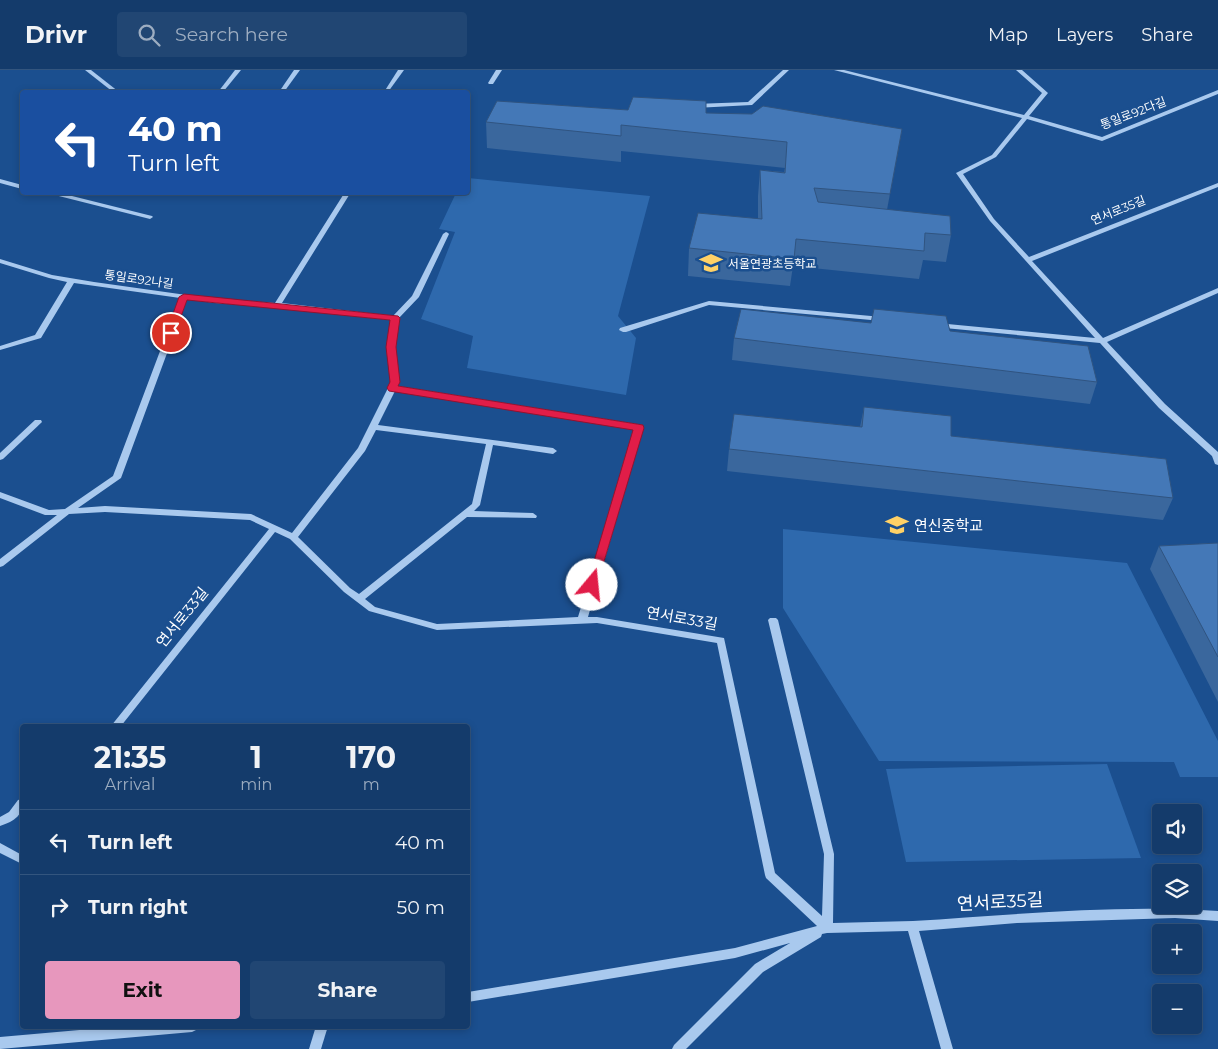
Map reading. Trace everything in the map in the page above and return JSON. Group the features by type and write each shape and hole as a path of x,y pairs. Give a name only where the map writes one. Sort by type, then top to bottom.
{"street":[{"path":"88,70 113,90"},
{"path":"222,90 238,70"},
{"path":"282,90 297,70"},
{"path":"387,90 401,70"},
{"path":"491,83 499,70"},
{"path":"691,106 750,104 786,70"},
{"name":"통일로92다길","path":"837,70 1025,117 1102,139 1218,92"},
{"path":"1019,70 1045,93 994,156 960,173 992,220 1162,406 1216,455 1218,462"},
{"path":"0,182 20,187"},
{"name":"연서로35길","path":"1028,260 1218,185"},
{"path":"58,195 150,217"},
{"path":"278,305 346,195"},
{"path":"293,537 362,448 395,382 391,347 395,318 415,298 446,234"},
{"name":"통일로92나길","path":"0,261 51,277 184,297 395,318"},
{"path":"0,348 38,336 72,280"},
{"path":"925,324 1102,341 1218,290"},
{"path":"0,564 69,510 117,478 184,297"},
{"path":"623,330 709,302 886,320"},
{"path":"392,388 639,428 582,620"},
{"path":"0,457 38,422"},
{"path":"373,426 553,451"},
{"path":"359,599 476,505 490,442"},
{"name":"연서로33길","path":"0,495 48,513 69,510 105,509 252,517 293,537 372,609 437,627 598,620 721,640 770,875 826,928"},
{"path":"465,514 533,516"},
{"name":"연서로33길","path":"118,724 274,528"},
{"path":"773,620 829,854 826,928"},
{"path":"0,822 13,814 20,805"},
{"path":"0,848 20,859"},
{"name":"연서로35길","path":"912,926 1018,918 1175,913 1218,916"},
{"path":"470,997 735,953 826,928 912,926 947,1049"},
{"path":"678,1049 758,968 826,928"},
{"path":"0,1043 158,1029"},
{"path":"315,1049 321,1029"}],"shaded area":[{"path":"470,178 650,196 618,316 636,338 626,395 467,368 473,336 421,319 455,232 439,229 455,195 470,195"},
{"path":"783,529 1127,563 1218,741 1218,777 1180,777 1174,762 879,761 783,608"},
{"path":"1107,764 1141,858 906,862 886,769"}],"building":[{"path":"633,97 706,101 706,113 752,114 763,106 902,129 890,194 814,188 818,202 950,216 951,235 925,233 924,251 796,239 794,259 689,248 698,213 762,219 760,170 785,173 787,142 621,125 621,136 486,122 497,101 628,110"},
{"path":"741,309 871,323 874,309 946,316 950,331 1088,346 1097,382 734,338"},
{"path":"864,407 951,416 951,436 1166,459 1173,498 729,449 734,414 862,427"},
{"path":"1218,543 1218,657 1159,546"}],"place":[{"name":"서울연광초등학교","path":"711,263"},
{"name":"연신중학교","path":"897,525"}],"route":[{"path":"171,333 184,297 395,318 391,347 395,382 392,388 639,428 592,585"}]}
